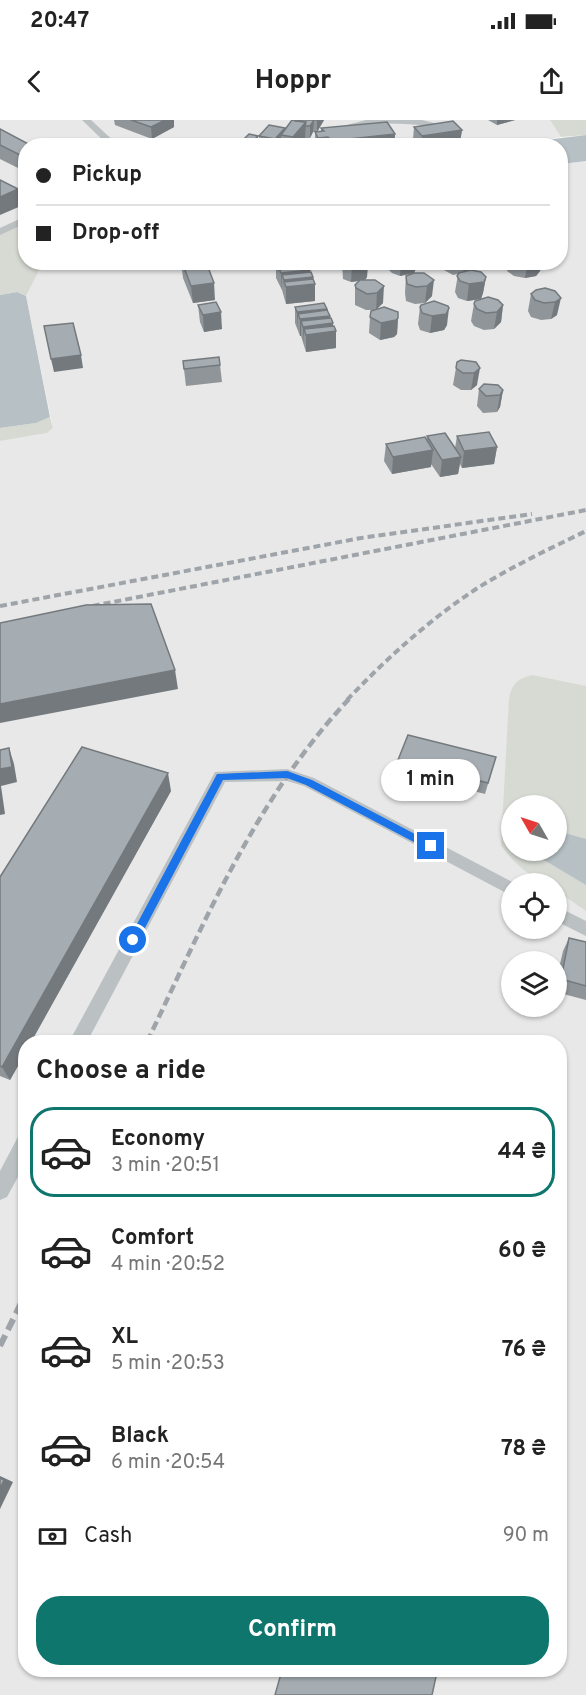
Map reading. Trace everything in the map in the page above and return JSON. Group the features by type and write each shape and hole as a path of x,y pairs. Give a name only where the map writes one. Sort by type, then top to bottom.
{"lane":[{"path":"86,120 106,138"},
{"path":"328,138 342,129 377,120 430,123"},
{"path":"0,232 18,223"},
{"path":"82,1035 220,776 287,775 309,782 501,883"},
{"path":"567,919 586,929"},
{"path":"0,1190 18,1157"}],"shaded area":[{"path":"0,120 550,120 561,137 18,138 18,223 0,232"},
{"path":"550,120 586,120 586,135 561,137"},
{"path":"586,135 586,161 568,163 568,138 562,138"},
{"path":"586,161 586,1695 0,1695 0,441 47,433 53,428 26,296 39,270 568,270 568,163"},
{"path":"18,223 18,270 39,270 26,296 17,292 0,295 0,232"},
{"path":"17,292 26,296 50,417 36,423 0,428 0,295"},
{"path":"50,417 53,428 47,433 0,441 0,428 36,423"},
{"path":"532,675 586,686 586,911 567,898 567,873 528,873 514,861 567,861 567,795 504,795 509,699 514,685 519,680"},
{"path":"567,834 586,839 586,885 546,861 567,861"}],"building":[{"path":"131,120 165,120 151,127"},
{"path":"292,120 306,122 293,137 281,135"},
{"path":"295,120 314,120 310,126 305,126 306,122"},
{"path":"453,121 462,130 422,136 414,127"},
{"path":"387,122 395,134 358,138 318,138 315,132 324,131 321,128"},
{"path":"269,125 285,128 276,138 259,136"},
{"path":"0,129 18,139 18,154 0,145"},
{"path":"249,134 258,136 256,138 245,138"},
{"path":"0,180 18,189 0,197"},
{"path":"185,270 209,270 214,283 191,286"},
{"path":"280,270 310,270 281,273"},
{"path":"471,270 481,272 486,277 484,282 469,284 460,281 457,276 459,273"},
{"path":"311,272 313,277 284,280 282,275"},
{"path":"424,273 434,280 427,286 416,287 407,284 406,276"},
{"path":"313,279 315,284 286,287 284,282"},
{"path":"360,280 375,280 384,286 377,293 367,294 356,288 355,285"},
{"path":"545,288 555,291 561,298 555,302 544,303 535,300 531,294"},
{"path":"488,297 498,300 503,305 497,312 486,313 477,309 474,304 475,301"},
{"path":"434,301 448,306 446,314 432,316 422,313 421,305"},
{"path":"216,302 221,312 203,315 198,305"},
{"path":"324,303 327,309 297,312 295,307"},
{"path":"384,307 398,312 398,318 381,323 370,317 371,311"},
{"path":"327,310 330,316 300,319 298,314"},
{"path":"331,318 333,323 303,327 301,321"},
{"path":"73,323 81,355 51,359 44,326"},
{"path":"334,326 336,331 306,335 304,329"},
{"path":"219,357 220,365 184,369 183,361"},
{"path":"461,360 476,362 480,368 474,373 463,373 456,368 457,362"},
{"path":"484,384 498,385 503,390 500,395 486,396 479,389"},
{"path":"489,432 497,447 464,451 457,436"},
{"path":"445,433 461,457 442,460 427,436"},
{"path":"425,437 433,450 393,457 386,444"},
{"path":"151,604 175,670 0,704 0,623 86,605"},
{"path":"408,735 496,757 488,783 398,760"},
{"path":"82,747 168,773 18,1035 2,1067 0,1066 0,877"},
{"path":"9,748 12,767 0,769 0,750"},
{"path":"569,938 586,942 586,986 567,981 566,951"},
{"path":"280,1677 436,1677 432,1695 275,1695"}],"railway":[{"path":"82,608 586,510"},
{"path":"0,606 361,538 532,514"},
{"path":"347,700 409,641 459,601 503,573 586,531"},
{"path":"150,1035 212,906 260,819 286,777 349,699"},
{"path":"0,1346 18,1309"}],"route":[{"path":"133,940 220,776 287,775 309,782 431,846"}]}
